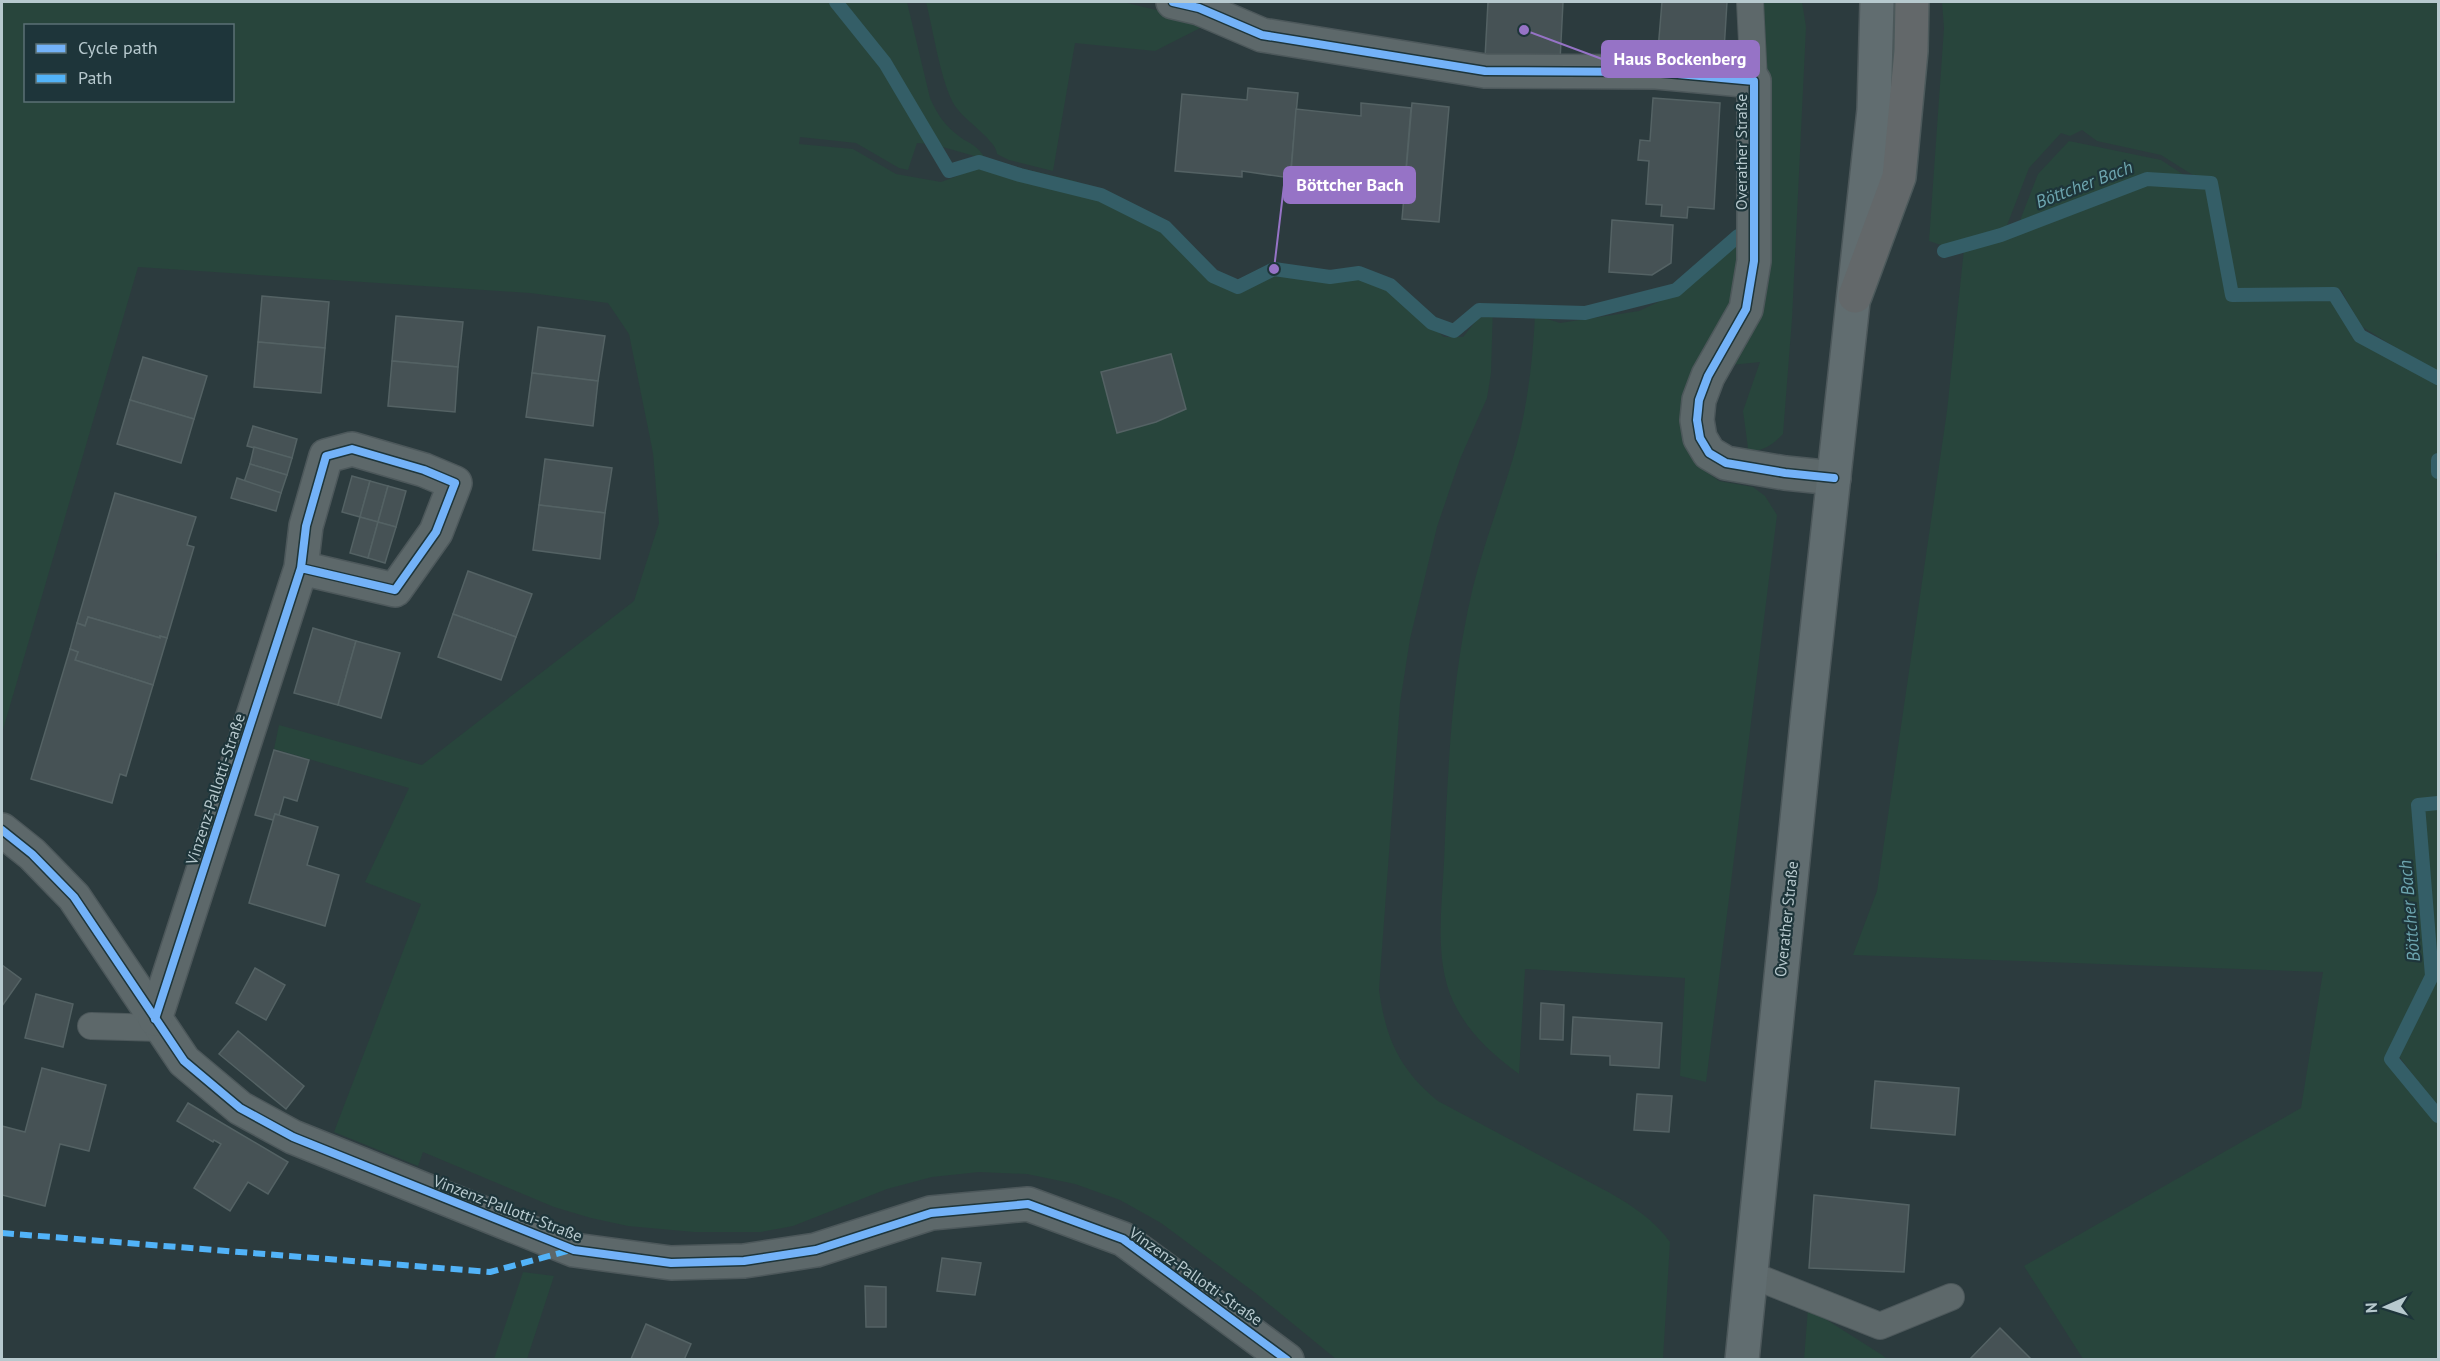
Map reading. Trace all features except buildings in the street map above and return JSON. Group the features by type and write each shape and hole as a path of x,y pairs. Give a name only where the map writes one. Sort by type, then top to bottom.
{"highway":[{"path":"1855,296 1899,177 1911,51 1912,2"}],"main road":[{"name":"Overather Straße","path":"1742,1359 1749,1274 1874,110 1877,2"}],"street":[{"name":"Overather Straße","path":"1173,2 1198,9 1262,35 1485,71 1656,72 1754,81 1754,261 1746,309 1708,376 1699,400 1697,420 1700,438 1709,453 1726,463 1834,478"},
{"name":"Vinzenz-Pallotti-Straße","path":"158,1024 301,568 306,526 326,456 352,449 424,470 455,483 436,532 395,590 301,568"},
{"name":"Vinzenz-Pallotti-Straße","path":"2,830 32,854 74,897 184,1061 240,1107 294,1137 574,1250 671,1263 744,1261 816,1250 931,1213 1028,1204 1123,1239 1287,1359"}],"lane":[{"path":"1750,2 1754,81"},
{"path":"91,1026 158,1024"},
{"path":"1749,1274 1880,1326 1951,1297"}],"green space":[{"path":"2,2 907,2 930,98 950,129 977,148 985,159 932,144 917,143 908,170 899,168 856,143 800,137 799,144 853,149 896,174 941,182 986,165 1008,165 1075,181 1161,219 1184,240 1198,261 1231,288 1244,287 1275,274 1293,271 1313,271 1346,280 1363,277 1377,281 1444,337 1463,337 1484,311 1491,305 1493,306 1491,373 1487,398 1460,459 1437,527 1410,639 1400,703 1379,990 1390,1038 1397,1052 1413,1077 1438,1101 1619,1198 1650,1220 1664,1234 1670,1242 1663,1359 1336,1359 1254,1292 1161,1223 1120,1200 1075,1184 1027,1174 979,1172 932,1177 887,1189 793,1226 761,1232 694,1232 628,1226 591,1218 554,1207 423,1152 418,1166 334,1132 421,904 365,882 409,788 274,749 279,725 422,765 634,601 659,523 653,453 629,334 608,303 530,293 138,267 2,733"},
{"path":"926,2 1123,2 1210,23 1155,51 1075,43 1053,171 1009,160 997,154 992,143 955,106 942,71"},
{"path":"1761,2 1802,2 1806,27 1792,319 1783,434 1764,448 1744,451 1727,450 1748,448 1743,411 1760,362 1731,365"},
{"path":"1942,2 2438,2 2438,374 2361,326 2341,290 2236,291 2216,178 2196,177 2161,155 2097,141 2082,130 2070,136 2061,133 2029,168 2006,228 1944,246 1929,241 1944,28"},
{"path":"2069,141 2161,160 2187,177 2143,175 2019,223 2038,174"},
{"path":"2142,183 2211,186 2231,298 2339,297 2358,333 2438,382 2438,455 2435,456 2438,490 2438,549 2436,555 2438,573 2438,802 2416,804 2430,975 2390,1058 2438,1122 2438,1359 2083,1359 2024,1266 2301,1108 2323,972 1853,955 1877,891 1947,411 1964,249"},
{"path":"1740,241 1738,283 1728,312 1681,417 1685,445 1700,467 1719,481 1753,487 1765,496 1777,515 1706,1082 1680,1076 1685,978 1525,969 1519,1074 1499,1059 1473,1033 1453,1001 1443,968 1441,915 1449,758 1460,656 1473,587 1521,428 1529,380 1535,315 1560,323 1639,311 1682,291 1694,276 1712,266"},
{"path":"2438,808 2438,1108 2398,1055 2437,975 2423,809"},
{"path":"523,1272 554,1276 527,1359 494,1359"},
{"path":"1808,1308 1882,1355 1887,1359 1804,1360"}],"waterway":[{"name":"Böttcher Bach","path":"836,2 885,63 949,171 979,162 1020,175 1101,195 1165,227 1213,276 1238,287 1274,269 1330,277 1359,273 1390,285 1432,323 1454,331 1479,310 1585,313 1676,290 1738,236"},
{"name":"Böttcher Bach","path":"1944,251 2001,235 2147,179 2211,183 2232,295 2334,294 2360,336 2438,378"},
{"name":"Böttcher Bach","path":"2438,460 2438,472"},
{"name":"Böttcher Bach","path":"2438,803 2418,805 2432,976 2391,1059 2438,1116"}],"marked path":[{"path":"2,1233 490,1272 571,1250"}],"cycle path":[{"path":"1173,2 1199,8 1262,35 1485,71 1656,72 1754,81 1754,261 1746,309 1708,376 1699,400 1697,420 1700,438 1709,453 1726,463 1834,478"},
{"path":"155,1019 301,568 395,590 436,532 455,483 424,470 352,449 326,456 306,526 301,568"},
{"path":"2,830 32,854 74,897 184,1061 240,1108 293,1137 574,1250 671,1263 744,1261 816,1250 931,1213 1028,1204 1123,1239 1287,1360"}],"place":[{"name":"Haus Bockenberg","path":"1524,30"},
{"name":"Böttcher Bach","path":"1274,269"}]}
